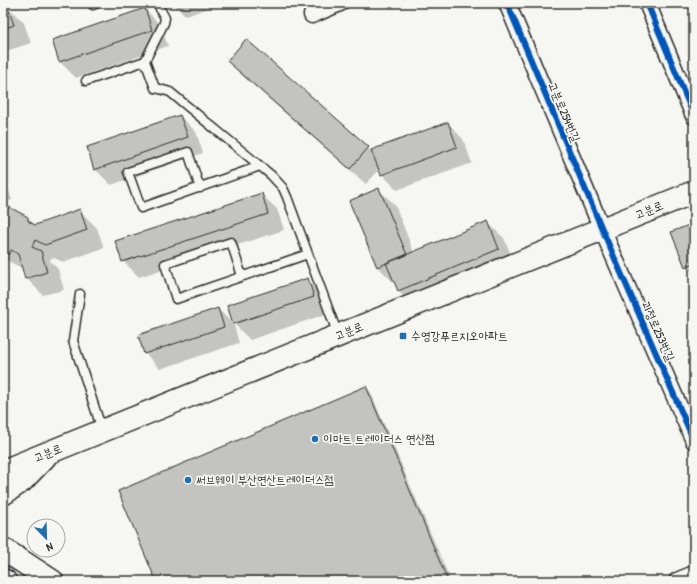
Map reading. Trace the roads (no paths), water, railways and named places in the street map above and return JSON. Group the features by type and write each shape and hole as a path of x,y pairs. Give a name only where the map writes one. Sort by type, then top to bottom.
{"main road":[{"name":"고분로","path":"3,471 694,192"},
{"path":"3,460 44,454"},
{"path":"3,494 22,482 44,454"},
{"path":"3,538 20,551 46,577"},
{"path":"3,549 46,577"}],"street":[{"path":"309,9 340,3"},
{"name":"고분로254번길","path":"507,3 602,229"},
{"path":"647,3 694,116"},
{"name":"괴정로253번길","path":"602,229 694,441"},
{"path":"677,581 694,574"}],"lane":[{"path":"92,3 93,5 98,3"},
{"path":"86,82 145,61 164,23 164,18 157,3"},
{"path":"145,61 154,88 170,92 271,175 283,188 339,335"},
{"path":"200,188 188,152 128,172 140,208 200,188 260,166"},
{"path":"242,276 231,242 165,264 176,298 242,276 308,254"},
{"path":"80,294 73,341 102,431"}],"place":[{"name":"수영강푸르지오아파트","path":"403,336"},
{"name":"이마트 트레이더스 연산점","path":"315,439"},
{"name":"써브웨이 부산연산트레이더스점","path":"188,480"}]}
